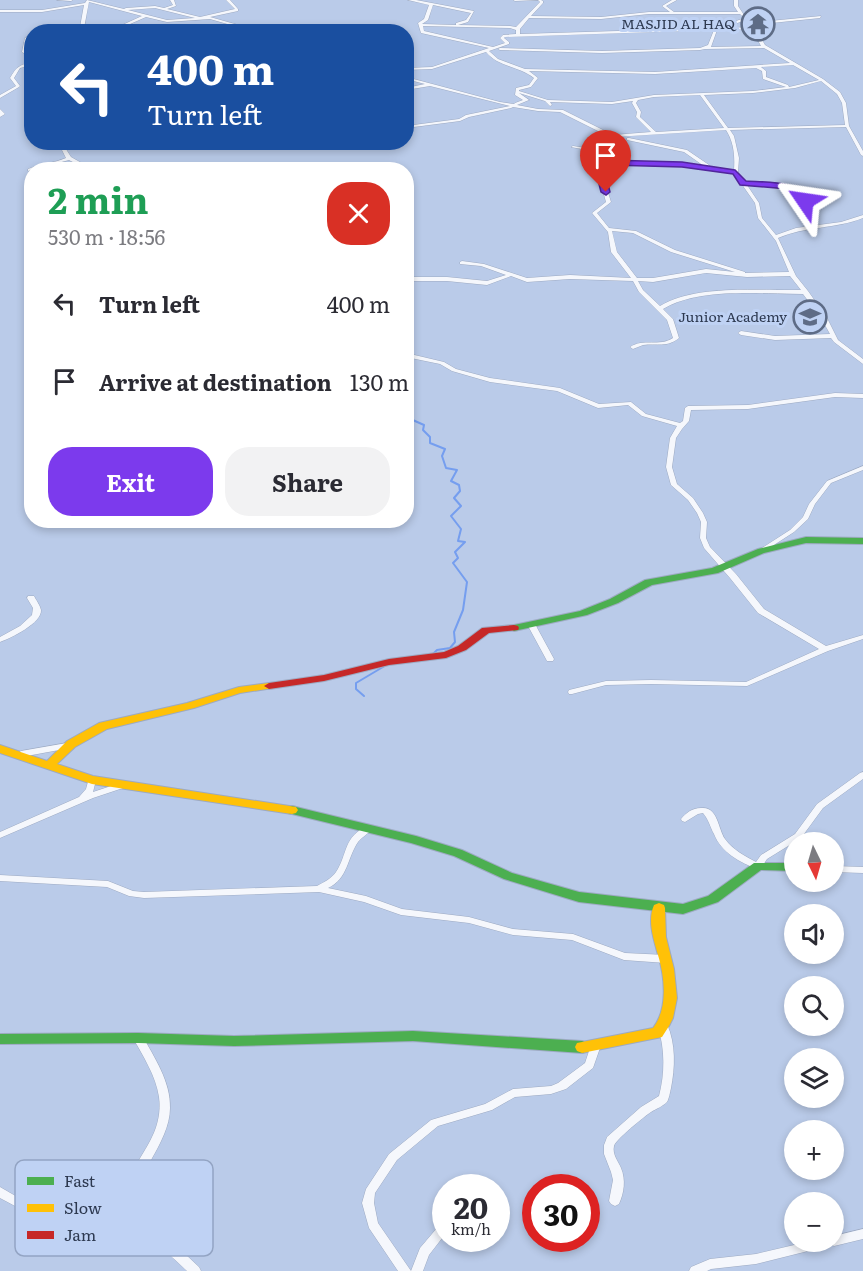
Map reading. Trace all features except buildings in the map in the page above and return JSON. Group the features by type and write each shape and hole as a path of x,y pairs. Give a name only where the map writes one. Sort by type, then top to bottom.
{"street":[{"path":"59,0 71,0"},
{"path":"135,14 165,9 175,5 172,0"},
{"path":"0,11 42,11 88,2 175,21 237,10 228,0"},
{"path":"410,0 431,6 473,12 467,21 450,26"},
{"path":"515,0 538,0 542,3 517,29 518,35"},
{"path":"673,12 664,6 675,0"},
{"path":"736,0 740,13 765,47 822,80 841,96 847,126 863,155"},
{"path":"83,24 84,9 88,2"},
{"path":"420,25 426,20 431,6"},
{"path":"119,9 148,7 165,9 233,24"},
{"path":"527,17 603,18 673,12 740,13"},
{"path":"128,24 145,16"},
{"path":"414,68 432,68 508,43 502,37 518,35 716,29 820,17"},
{"path":"716,29 745,19"},
{"path":"420,25 493,26 517,29"},
{"path":"420,25 423,32 442,34 489,49 602,52 765,47"},
{"path":"706,48 711,45 716,29"},
{"path":"489,49 493,59 525,70 655,74 794,64"},
{"path":"634,50 634,57"},
{"path":"0,98 18,86 12,78 14,71 19,66 24,65"},
{"path":"757,66 764,70 764,78 791,87"},
{"path":"517,91 517,88 530,86 536,79 525,70"},
{"path":"414,80 508,105 536,110 559,110"},
{"path":"517,91 549,101 612,103 654,96 702,95 791,87 822,80"},
{"path":"414,87 432,84"},
{"path":"508,105 527,101 517,95 517,91"},
{"path":"702,95 732,136 736,153 735,172 757,203 760,218 775,237 792,274 824,318 833,336 842,347 863,362"},
{"path":"636,99 638,117 654,133"},
{"path":"549,101 550,105 612,136 672,147 690,153 704,165 735,172"},
{"path":"414,126 460,120 493,110 518,106"},
{"path":"0,110 3,114 0,116"},
{"path":"612,136 728,129 847,126"},
{"path":"612,136 614,146 606,159 602,180 609,202 594,213 608,229 613,238 614,252 634,278 642,293 671,320 676,339 665,344 640,343 633,347"},
{"path":"573,147 599,151 606,159 688,165 735,172"},
{"path":"64,150 69,158 77,162"},
{"path":"62,162 69,158"},
{"path":"743,183 790,187 798,192 805,201"},
{"path":"775,237 787,232 844,224 863,216"},
{"path":"608,229 633,232 673,251 747,275"},
{"path":"462,263 479,264 527,280 570,277 653,280 706,271 747,275 792,274"},
{"path":"414,279 488,283 510,275"},
{"path":"660,308 672,300 693,295 806,292"},
{"path":"741,333 775,338 833,336"},
{"path":"414,357 442,363 454,370 490,380 558,389 598,406 629,403 644,415 680,425"},
{"path":"825,649 761,611 704,543 704,522 696,505 671,480 669,460 673,438 680,425 686,421 688,408 751,407 835,395 863,396"},
{"path":"50,765 69,746 103,726 183,708 259,686 324,678 389,662 446,655 462,648 486,630 514,629 592,611 653,581 680,579 691,574 724,567 761,550 792,531 807,516 812,504 829,482 863,468"},
{"path":"761,550 806,540 863,541"},
{"path":"0,640 36,616 37,609 31,598"},
{"path":"531,624 550,659"},
{"path":"572,692 606,683 747,684 825,649 863,637"},
{"path":"21,754 69,746"},
{"path":"0,749 21,754 92,780 230,799 308,813 458,853 508,876 579,897 683,909 713,899 758,866 764,857 798,836 820,806 863,775"},
{"path":"79,800 90,790 92,780"},
{"path":"0,835 79,800 123,786"},
{"path":"685,819 696,811 705,810 713,818 721,840 743,860 758,866 784,867"},
{"path":"319,889 333,884 339,876 353,841 361,832 368,829"},
{"path":"844,869 863,870"},
{"path":"0,878 108,884 132,894 144,895 319,889 366,899 401,912 469,920 513,932 573,937 624,956 666,959"},
{"path":"0,1039 138,1038 234,1041 413,1036 583,1047 648,1036 663,1027 668,1015 666,959 659,937 659,908"},
{"path":"615,1201 619,1180 607,1152 608,1146 611,1140 645,1110 663,1099 667,1083 668,1042 663,1027"},
{"path":"138,1038 162,1083 165,1117 160,1134 145,1160"},
{"path":"405,1271 373,1225 368,1203 370,1192 393,1157 435,1123 488,1107 513,1093 551,1090 561,1086 589,1065 597,1045"},
{"path":"0,1192 15,1201"},
{"path":"844,1239 863,1234"},
{"path":"417,1271 424,1252 432,1242"},
{"path":"695,1271 710,1264 756,1259 786,1252"},
{"path":"179,1256 195,1271"}],"waterway":[{"path":"414,421 424,425 423,430 430,437 430,443 445,449 442,456 446,468 457,470 451,481 459,485 460,491 454,498 461,506 451,516 461,529 458,541 465,542 455,552 458,558 453,563 467,582 463,610 454,632 455,642 450,648 437,650 431,656"},
{"path":"364,696 356,689 356,683 388,664"}],"traffic: fast":[{"path":"514,628 583,613 614,601 649,582 714,571 761,551 792,543 806,540 863,541"},
{"path":"292,810 412,839 458,853 508,876 579,897 683,909 713,899 758,866 784,867"},
{"path":"0,1039 138,1038 234,1041 413,1036 582,1047"}],"traffic: slow":[{"path":"50,765 71,744 103,726 190,706 239,690 269,686"},
{"path":"0,749 92,780 292,810"},
{"path":"582,1047 657,1033 662,1026 669,1008 670,988 659,937 659,908"}],"traffic: jam":[{"path":"269,686 324,678 389,662 446,655 462,648 486,630 514,628"}],"place":[{"name":"MASJID AL HAQ","path":"758,24"},
{"name":"Junior Academy","path":"810,317"}],"route":[{"path":"606,192 602,180 606,162 682,165 735,172 743,183 790,187 798,192 805,201"}]}
